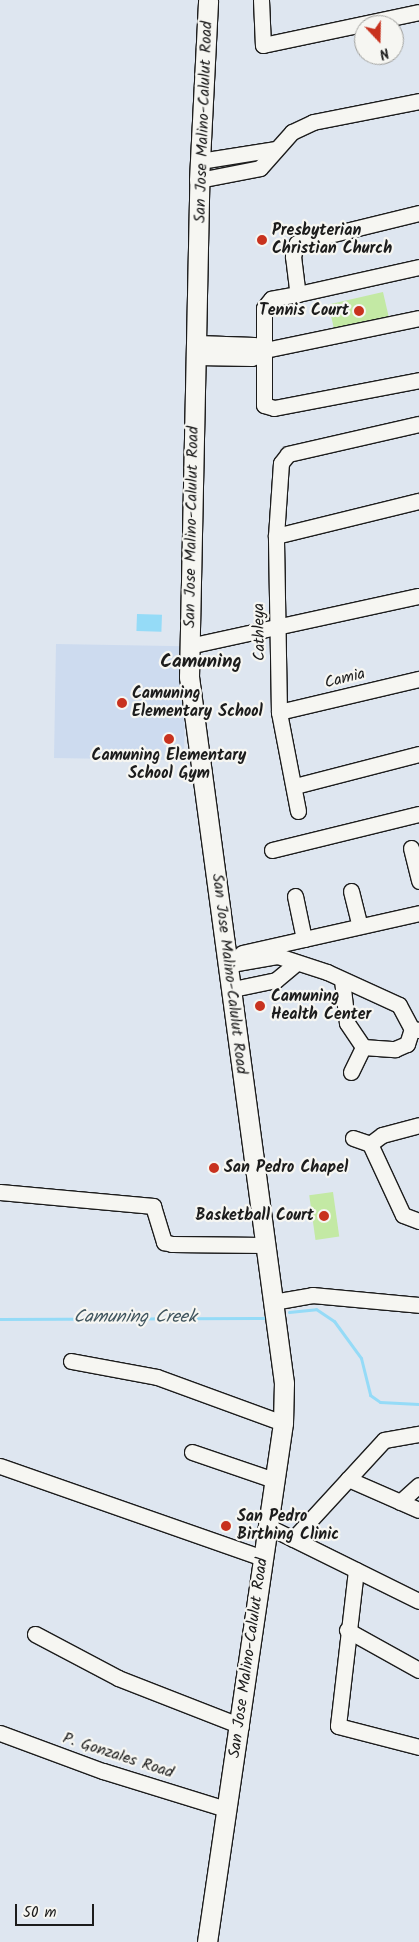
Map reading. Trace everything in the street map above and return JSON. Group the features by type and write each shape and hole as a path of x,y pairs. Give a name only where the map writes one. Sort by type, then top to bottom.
{"main road":[{"name":"San Jose Malino-Calulut Road","path":"207,1942 226,1809 241,1726 262,1558 283,1423 284,1383 264,1245 230,960 193,722 189,646 197,350 199,180 208,0"}],"street":[{"path":"261,0 263,45 419,12"},
{"path":"199,180 232,176 260,168 292,132 314,122 419,101"},
{"path":"200,161 276,149"},
{"path":"229,156 232,176"},
{"path":"298,294 294,256 297,242 419,213"},
{"path":"419,267 298,294 267,303 264,405 270,408 419,380"},
{"path":"197,350 229,351 252,358 265,350 419,318"},
{"name":"Cathleya","path":"298,811 295,786 279,712 276,536 281,462 288,454 419,424"},
{"path":"276,536 419,501"},
{"path":"189,646 277,629 419,596"},
{"name":"Camia","path":"279,712 419,679"},
{"path":"295,786 419,754"},
{"path":"272,850 419,814"},
{"path":"411,848 419,881"},
{"path":"351,891 360,926"},
{"path":"295,896 304,939"},
{"path":"230,960 304,939 419,913"},
{"path":"230,960 278,956 295,964 342,980 399,1005 416,1029 407,1044 395,1049 363,1047"},
{"path":"233,989 276,980 295,964"},
{"path":"342,980 347,1023 363,1047"},
{"path":"351,1072 363,1047"},
{"path":"370,1144 382,1135 419,1125"},
{"path":"353,1138 370,1144 403,1215 419,1221"},
{"path":"0,1192 153,1206 164,1242 172,1244 264,1245"},
{"path":"273,1302 312,1295 419,1304"},
{"path":"71,1362 156,1377 283,1423"},
{"path":"294,1539 384,1440 419,1434"},
{"path":"192,1452 274,1480"},
{"path":"0,1466 262,1558"},
{"path":"348,1479 419,1510"},
{"path":"400,1502 419,1485"},
{"path":"267,1526 419,1601"},
{"path":"356,1570 347,1630 338,1726 419,1747"},
{"path":"347,1630 419,1670"},
{"path":"35,1634 118,1678 241,1726"},
{"name":"P. Gonzales Road","path":"0,1733 103,1771 226,1809"}],"shaded area":[{"name":"Camuning Elementary School","path":"56,644 186,646 184,760 54,758"}],"green space":[{"name":"Tennis Court","path":"383,292 389,318 335,331 328,305"},
{"name":"Basketball Court","path":"333,1192 339,1237 315,1240 309,1195"}],"water":[{"path":"137,614 162,615 161,632 136,631"}],"waterway":[{"name":"Camuning Creek","path":"289,1312 316,1309 334,1321 361,1358 370,1395 380,1402 419,1404"},
{"name":"Camuning Creek","path":"0,1319 268,1318"}],"place":[{"name":"Presbyterian Christian Church","path":"262,240"},
{"name":"Tennis Court","path":"359,311"},
{"name":"Camuning Elementary School","path":"122,703"},
{"name":"Camuning Elementary School Gym","path":"169,739"},
{"name":"Camuning Health Center","path":"260,1006"},
{"name":"San Pedro Chapel","path":"214,1168"},
{"name":"Basketball Court","path":"324,1216"},
{"name":"San Pedro Birthing Clinic","path":"226,1526"}],"district":[{"name":"Camuning","path":"201,663"}]}
